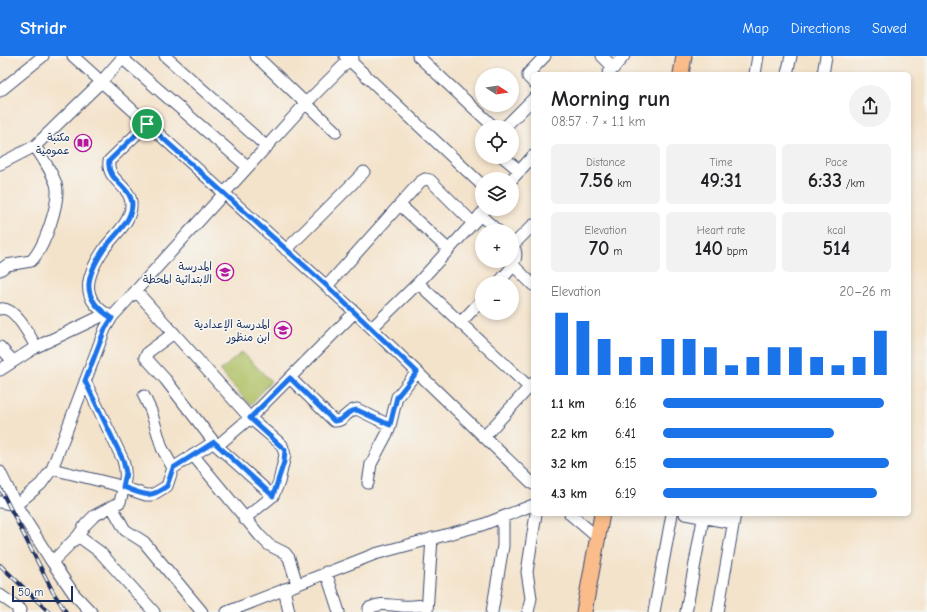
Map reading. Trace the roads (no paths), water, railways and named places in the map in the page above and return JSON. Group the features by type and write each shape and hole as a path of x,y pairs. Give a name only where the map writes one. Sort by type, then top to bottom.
{"main road":[{"path":"681,72 684,56"},
{"path":"584,612 602,516"}],"street":[{"path":"0,91 43,56"},
{"path":"73,56 355,312 531,482"},
{"path":"165,56 267,147"},
{"path":"256,56 336,132"},
{"path":"418,56 487,120"},
{"path":"531,80 528,74 545,56"},
{"path":"602,56 610,72 624,56"},
{"path":"755,72 758,56"},
{"path":"787,72 791,56"},
{"path":"823,72 826,56"},
{"path":"0,164 35,146 101,82 123,57 248,167"},
{"path":"0,370 36,347 109,316 136,290 225,194 349,57 475,178"},
{"path":"512,120 531,101"},
{"path":"109,316 92,300 88,290 88,282 104,249 130,215 132,205 126,190 110,174 109,161 147,124"},
{"path":"0,270 7,265 31,261 40,249 50,223 58,192 56,183 35,146"},
{"path":"512,164 520,171 531,158"},
{"path":"286,250 364,172"},
{"path":"327,286 420,182 425,179 430,180 475,212"},
{"path":"400,205 448,249"},
{"path":"372,328 418,283 480,216 490,224"},
{"path":"519,238 531,227"},
{"path":"504,276 510,268"},
{"path":"516,268 531,282"},
{"path":"418,283 460,323 531,385 484,438"},
{"path":"136,290 250,418 285,450 283,468 273,496 244,519"},
{"path":"460,323 475,307"},
{"path":"0,309 9,310 15,316 36,347"},
{"path":"52,469 123,487 146,495 152,495 167,486 173,468 193,455 216,444 250,418 355,312"},
{"path":"16,505 41,484 52,469 109,316"},
{"path":"174,333 148,352 145,357 165,379 216,444 273,496"},
{"path":"0,347 13,362"},
{"path":"368,483 372,464 390,425 397,397 417,372"},
{"path":"290,378 334,421 341,421 352,410 357,410 390,425"},
{"path":"52,562 78,536 82,528 94,516 120,502 126,473 123,460 85,381"},
{"path":"144,396 151,411 162,448 173,468"},
{"path":"193,455 224,490 244,519 269,545 285,553 289,558 297,584"},
{"path":"0,472 16,505 52,562 74,594 91,612"},
{"path":"0,502 16,505"},
{"path":"227,612 375,554 503,518 531,506"},
{"path":"112,507 125,530 144,542 202,612"},
{"path":"528,612 531,598 527,572 536,516"},
{"path":"572,516 597,537"},
{"path":"654,612 672,516"},
{"path":"686,612 704,516 734,519 718,612"},
{"path":"492,612 502,559 503,518"},
{"path":"78,536 100,552 154,612"},
{"path":"369,612 369,608 379,604 427,608 432,538"},
{"path":"326,572 339,612"},
{"path":"284,589 289,612"},
{"path":"0,595 21,611"}],"railway":[{"path":"0,488 53,592 66,612"},
{"path":"0,565 49,612"}],"place":[{"name":"مكتبة عمومية","path":"83,143"},
{"name":"المدرسة الابتدائية المحطة","path":"225,272"},
{"name":"المدرسة الإعدادية ابن منظور","path":"283,330"}]}
